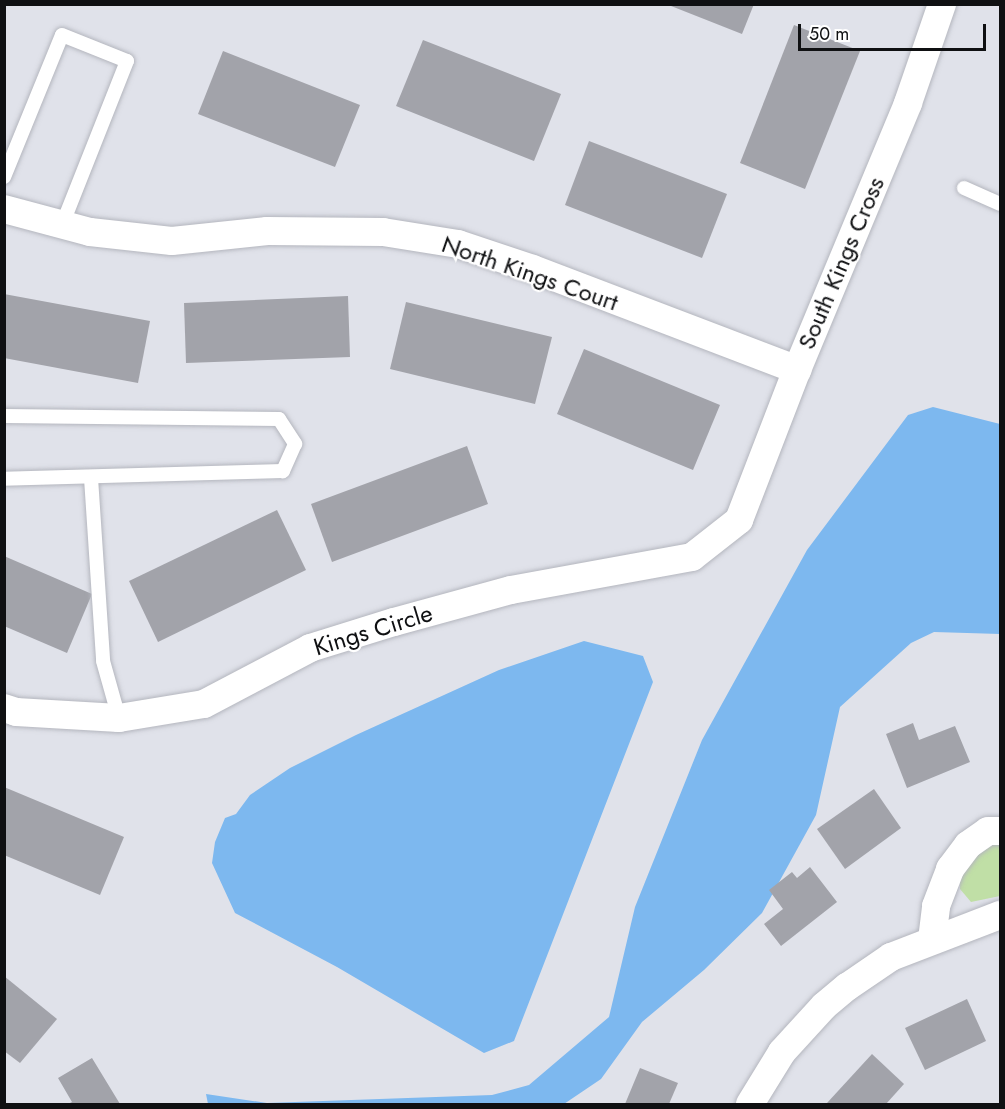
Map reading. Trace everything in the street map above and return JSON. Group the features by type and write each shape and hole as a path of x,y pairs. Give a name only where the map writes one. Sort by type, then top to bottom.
{"street":[{"name":"South Kings Cross","path":"739,520 796,370 908,103 942,4"},
{"name":"North Kings Court","path":"5,210 90,232 172,241 267,231 314,231 383,232 458,244 533,269 796,370"},
{"name":"Kings Circle","path":"4,708 16,712 119,718 204,704 310,648 394,622 511,590 692,557 739,520"},
{"path":"932,940 936,906 950,869 968,845 988,831 1000,831"},
{"path":"750,1104 782,1052 824,1006 847,987 891,957 1000,915"}],"lane":[{"path":"4,177 62,35 128,61 62,225"},
{"path":"964,188 1000,204"},
{"path":"4,416 279,419 295,444 283,471 91,478 4,478"},
{"path":"91,478 103,661 119,718"}],"green space":[{"path":"990,844 1000,844 1000,896 971,902 960,889 960,870"}],"water":[{"path":"933,407 1000,424 1000,634 934,632 911,643 840,707 816,815 762,913 704,970 642,1022 601,1079 564,1104 208,1104 206,1094 267,1103 492,1095 529,1085 609,1017 635,907 702,740 807,550 908,415"},
{"path":"584,641 643,656 653,682 514,1041 484,1053 337,967 235,913 212,863 215,842 225,818 236,814 250,795 290,768 356,735 499,670"}],"building":[{"path":"666,4 754,4 742,34"},
{"path":"794,25 860,51 805,189 740,163"},
{"path":"423,40 561,94 534,161 396,106"},
{"path":"223,51 360,105 335,167 198,114"},
{"path":"589,141 727,194 702,258 565,205"},
{"path":"4,294 150,321 138,383 4,358"},
{"path":"348,296 350,357 186,363 184,303"},
{"path":"406,302 552,337 535,404 390,369"},
{"path":"584,349 720,405 693,470 557,414"},
{"path":"467,446 488,504 332,562 311,504"},
{"path":"277,510 306,570 158,642 129,581"},
{"path":"4,556 92,594 67,653 4,626"},
{"path":"913,723 919,740 955,726 970,762 907,788 886,734"},
{"path":"4,787 124,837 100,895 4,855"},
{"path":"874,789 901,828 845,869 817,829"},
{"path":"810,867 837,902 781,946 764,924 783,909 769,890 792,872 797,878"},
{"path":"4,976 57,1019 20,1063 4,1051"},
{"path":"967,999 986,1041 925,1070 905,1028"},
{"path":"872,1054 904,1084 886,1104 827,1103"},
{"path":"92,1058 120,1104 68,1104 72,1102 58,1078"},
{"path":"640,1068 678,1083 669,1104 625,1104"}]}
